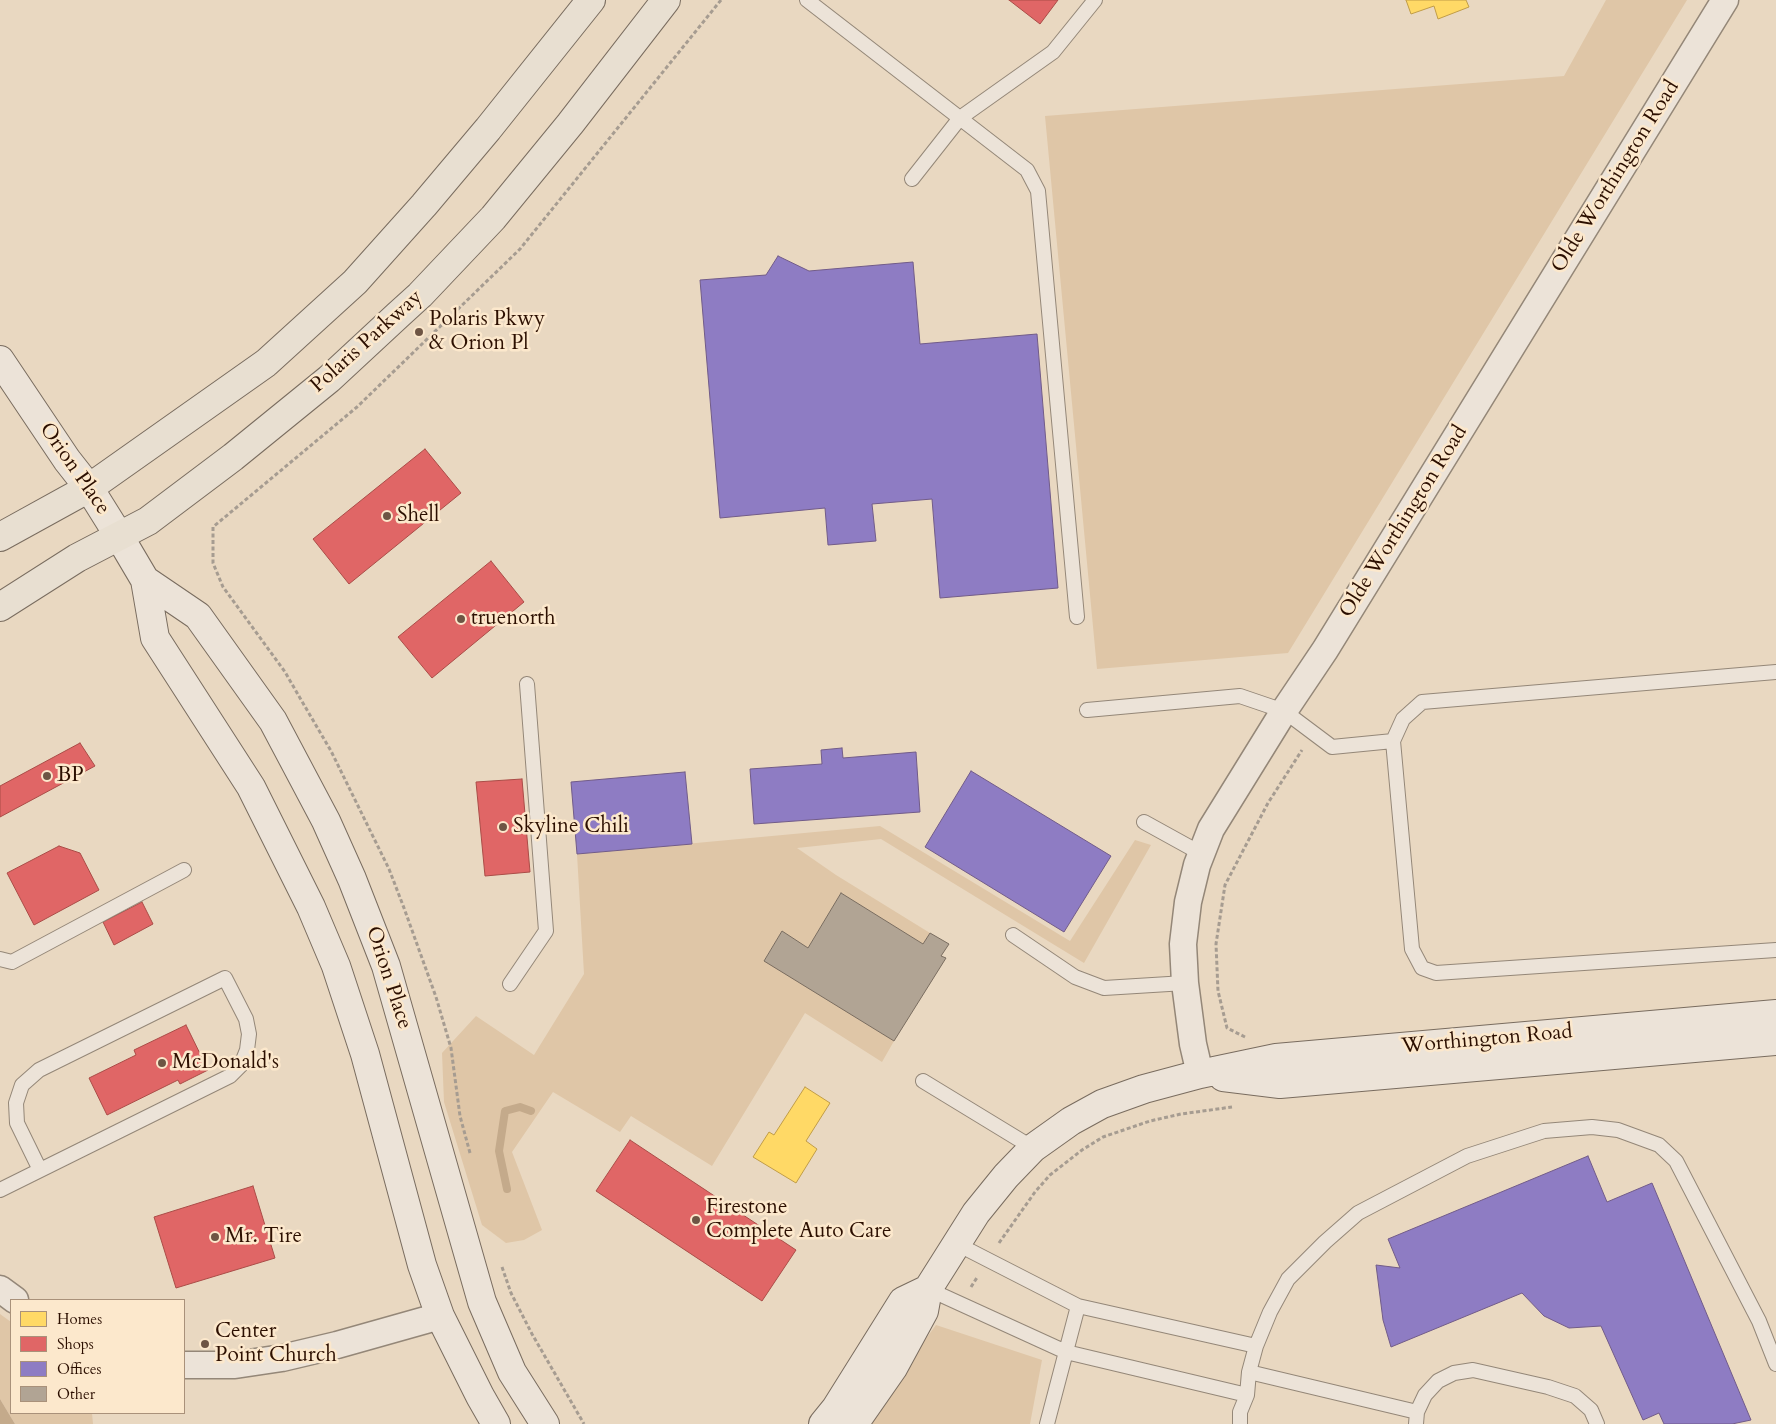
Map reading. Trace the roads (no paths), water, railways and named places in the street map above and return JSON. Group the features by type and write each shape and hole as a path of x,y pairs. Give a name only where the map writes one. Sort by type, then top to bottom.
{"main road":[{"path":"0,537 89,488 266,363 355,282 424,205 488,130 591,0"},
{"name":"Polaris Parkway","path":"0,607 77,558 148,521 233,458 329,378 420,295 504,205 570,124 666,0"},
{"name":"Orion Place","path":"0,360 120,536 145,580 155,638 251,787 311,907 336,966 365,1054 422,1265 440,1316 496,1424"},
{"name":"Orion Place","path":"145,580 198,616 273,722 326,821 361,900 386,966 482,1302 512,1372 545,1424"},
{"name":"Worthington Road","path":"854,1424 893,1368 924,1311 928,1289 976,1214 1006,1176 1033,1148 1071,1121 1102,1104 1144,1089 1200,1074 1276,1058 1776,1014"},
{"name":"Worthington Road","path":"1200,1074 1280,1084 1776,1040"},
{"path":"823,1424 836,1408 903,1300 928,1289"},
{"path":"440,1316 461,1327 489,1375 521,1412 536,1424"}],"street":[{"name":"Olde Worthington Road","path":"1200,1074 1185,983 1183,944 1188,902 1197,866 1212,829 1725,0"},
{"path":"0,1289 14,1299"},
{"path":"185,1365 235,1365 282,1358 440,1316"}],"lane":[{"path":"806,0 1026,170 1038,191 1077,617"},
{"path":"912,179 960,118 1053,52 1095,0"},
{"path":"1776,672 1422,702 1403,719 1393,741 1412,949 1422,968 1436,974 1776,950"},
{"path":"510,984 546,931 527,684"},
{"path":"1087,710 1240,696 1284,711 1332,747 1393,741"},
{"path":"1144,822 1202,854"},
{"path":"0,959 12,962 184,870"},
{"path":"1014,935 1075,977 1104,988 1185,983"},
{"path":"0,1190 230,1076 241,1065 247,1050 249,1034 246,1019 225,978 39,1070 22,1085 16,1103 17,1123 40,1170"},
{"path":"923,1081 1033,1148"},
{"path":"1240,1424 1240,1412 1247,1394 1249,1372 1256,1346 1270,1312 1288,1279 1324,1242 1358,1213 1467,1156 1544,1132 1592,1127 1618,1130 1659,1145 1676,1161 1759,1321 1776,1364"},
{"path":"957,1244 1078,1306 1256,1346"},
{"path":"928,1289 1066,1352 1247,1394"},
{"path":"1047,1424 1078,1306"},
{"path":"1249,1372 1416,1418 1425,1395 1438,1381 1454,1373 1473,1370 1575,1396 1591,1410 1597,1424"}],"waterway":[{"path":"507,1189 499,1151 505,1111 520,1107 531,1111"}],"place":[{"name":"Polaris Pkwy & Orion Pl","path":"419,332"},
{"name":"Shell","path":"387,516"},
{"name":"truenorth","path":"461,619"},
{"name":"BP","path":"47,776"},
{"name":"Skyline Chili","path":"503,827"},
{"name":"McDonald's","path":"162,1063"},
{"name":"Firestone Complete Auto Care","path":"696,1220"},
{"name":"Mr. Tire","path":"215,1237"},
{"name":"Center Point Church","path":"205,1344"}]}
